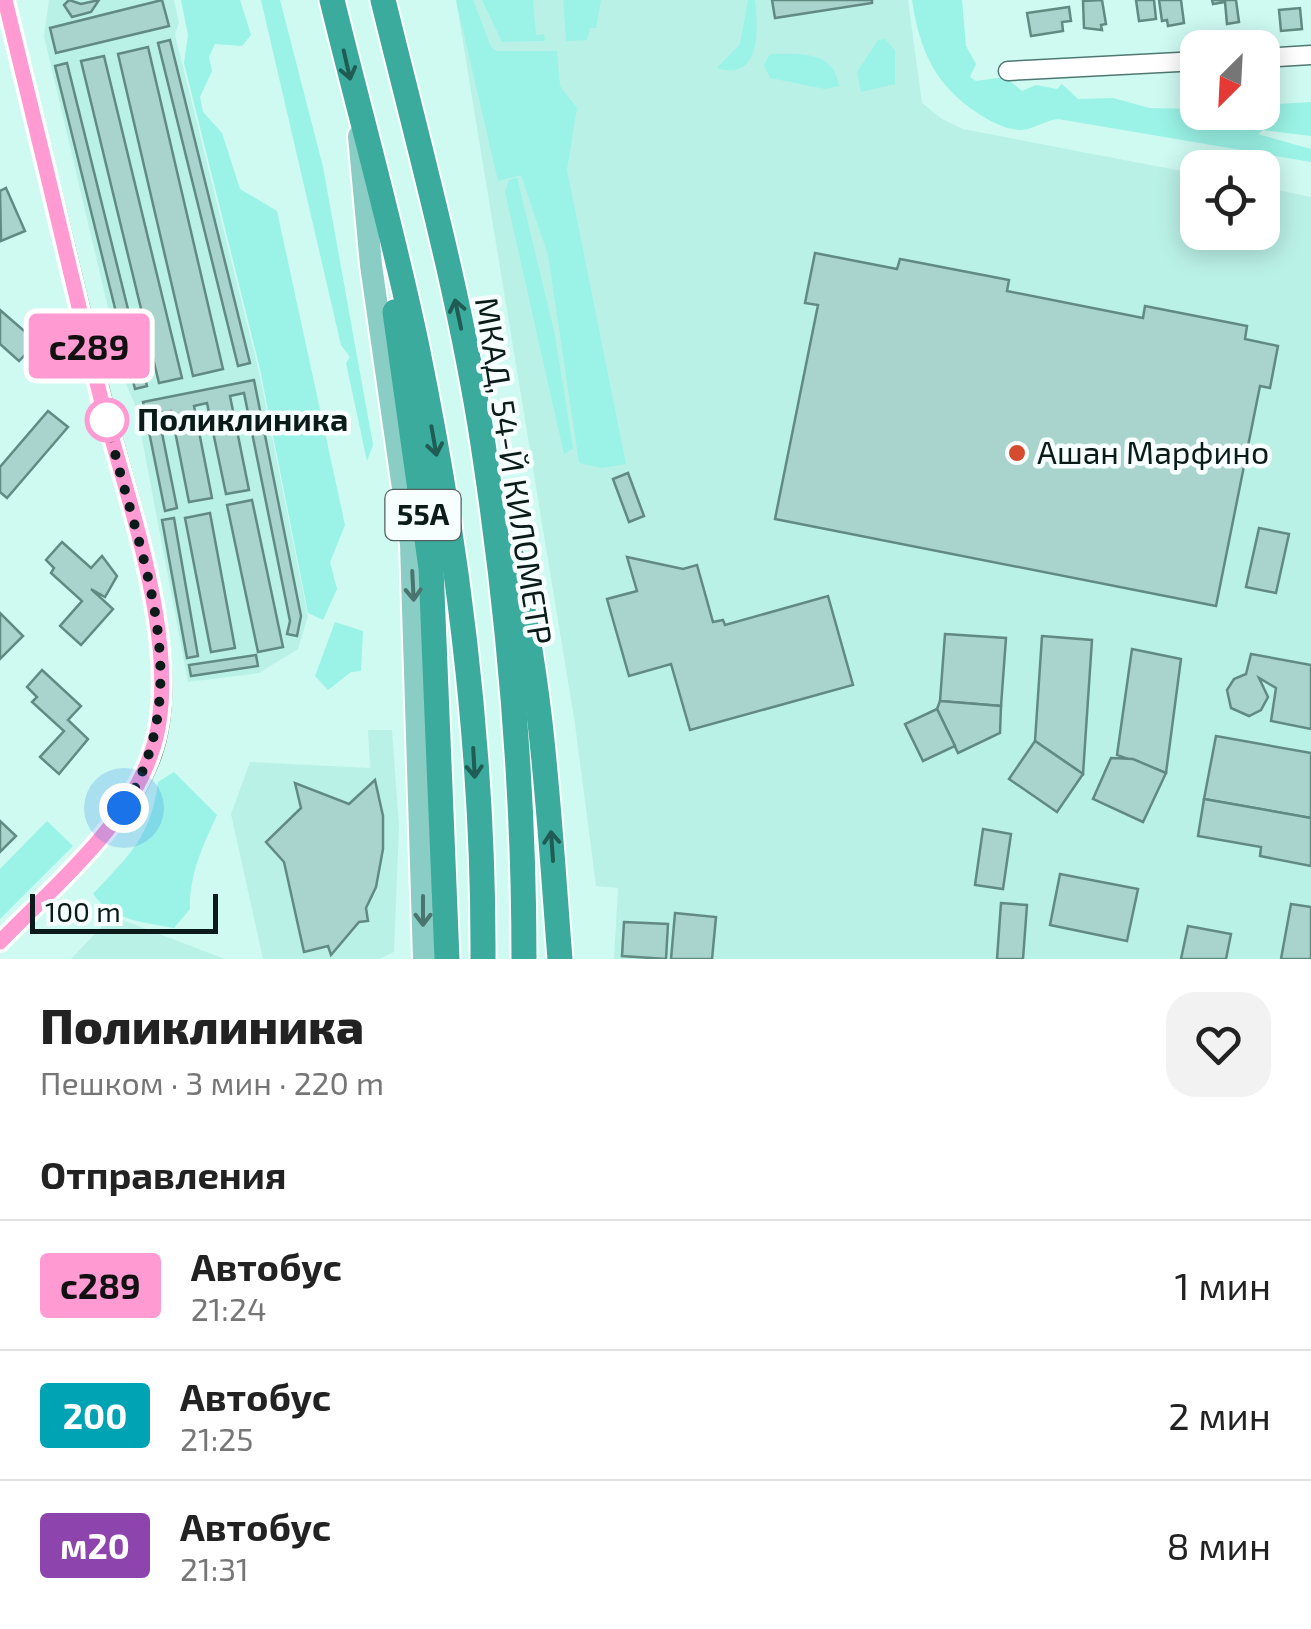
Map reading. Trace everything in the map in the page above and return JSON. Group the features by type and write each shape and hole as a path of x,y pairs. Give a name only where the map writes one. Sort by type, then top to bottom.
{"highway":[{"name":"МКАД, 54-Й КИЛОМЕТР","path":"383,0 446,254 483,444 510,679 524,959"},
{"path":"335,12 416,345 457,582 471,721 483,959"},
{"name":"55А","path":"386,223 431,568 447,959"},
{"path":"483,444 528,634 545,756 559,954"}],"main road":[{"path":"356,107 372,265 411,544 424,959"}],"street":[{"path":"0,942 124,808 156,740 163,678 157,625 129,503 5,0"},
{"path":"1280,57 1311,55"},
{"path":"1008,72 1180,62"}],"shaded area":[{"path":"49,0 174,0 179,23 175,35 259,372 308,616 298,649 259,673 188,682 136,407 126,384 44,36"},
{"path":"181,0 240,0 251,35 242,46 215,44 209,57 212,71 200,97 203,112 222,133 240,189 277,211 345,525 330,562 337,589 323,620 308,613 260,369 184,63 188,35"},
{"path":"261,0 280,0 323,167 373,445 367,461 346,363 350,357 341,345"},
{"path":"456,0 908,0 922,103 963,129 1180,171 1180,250 1280,250 1280,191 1311,197 1311,959 614,959 618,888 596,886 575,724"},
{"path":"456,0 473,0 491,47 497,51 557,51 560,86 577,108 567,170 626,464 602,468 579,463 548,255 521,175 498,181"},
{"path":"482,0 533,0 536,35 544,34 545,41 502,42"},
{"path":"563,0 601,0 596,28 590,28 587,40 566,41"},
{"path":"748,0 755,0 757,24 750,60 732,70 717,68 740,44"},
{"path":"912,0 962,0 966,46 976,64 970,77 976,81 1005,77 1022,91 1036,85 1057,89 1062,84 1078,99 1113,98 1150,108 1180,109 1180,130 1263,130 1258,134 1311,149 1311,162 1280,157 1280,150 1240,150 1058,119 1022,130 1010,129 979,114 951,91 932,66"},
{"path":"885,39 895,50 895,84 861,92 857,72 878,40"},
{"path":"770,54 823,60 836,74 839,86 825,89 770,78 764,65"},
{"path":"1311,102 1311,136 1263,130 1280,130 1280,104"},
{"path":"517,177 555,335 573,449 564,454 505,192 509,180"},
{"path":"335,622 363,631 361,671 351,672 328,690 315,676"},
{"path":"368,730 392,730 399,826 394,952 379,959 263,959 231,814 250,762 370,768"},
{"path":"174,772 217,815 194,872 190,909 174,928 120,915 93,894 137,844 150,817 158,782"},
{"path":"47,821 73,846 0,919 0,869"},
{"path":"112,916 225,959 71,959"}],"building":[{"path":"69,0 81,4 99,0 91,12 72,17 64,5"},
{"path":"162,0 169,26 56,53 50,28"},
{"path":"772,0 872,0 872,3 775,18"},
{"path":"1102,0 1106,24 1101,25 1102,30 1084,28 1083,1"},
{"path":"1136,0 1154,0 1156,19 1139,21"},
{"path":"1159,0 1181,0 1184,23 1168,26 1167,20 1162,21"},
{"path":"1212,0 1236,0 1239,22 1227,24 1225,2 1213,4"},
{"path":"1069,7 1071,21 1062,22 1063,31 1031,36 1027,13"},
{"path":"1300,8 1302,29 1281,31 1279,10"},
{"path":"170,40 250,363 238,366 158,43"},
{"path":"148,47 223,369 193,376 118,54"},
{"path":"104,56 182,378 159,383 81,61"},
{"path":"67,63 147,386 135,389 55,66"},
{"path":"6,188 25,231 1,241 0,191"},
{"name":"Ашан Марфино","path":"815,253 897,269 900,259 1009,280 1007,291 1143,318 1145,306 1247,326 1245,339 1278,346 1270,388 1260,386 1216,606 775,519 818,305 805,303"},
{"path":"0,310 37,342 19,361 0,344"},
{"path":"254,380 301,616 297,636 287,634 290,621 244,393 230,396 249,490 226,494 207,403 194,406 212,498 189,502 171,411 158,413 177,508 165,511 143,402"},
{"path":"48,411 68,427 7,498 0,492 0,467"},
{"path":"628,473 644,516 629,522 613,479"},
{"path":"252,500 283,647 258,652 227,505"},
{"path":"210,513 235,648 211,652 185,518"},
{"path":"174,518 198,656 187,658 162,520"},
{"path":"1259,528 1289,534 1276,593 1246,587"},
{"path":"62,542 91,568 102,556 117,576 105,597 91,589 113,609 81,645 60,626 82,601 51,573 54,568 46,560"},
{"path":"627,557 683,569 697,565 713,622 723,620 725,625 828,596 853,685 690,730 671,664 629,676 607,599 637,591"},
{"path":"0,613 23,636 0,659"},
{"path":"945,634 1006,638 1001,706 940,701"},
{"path":"1042,636 1092,640 1083,774 1035,741"},
{"path":"1132,649 1181,659 1166,773 1117,755"},
{"path":"1251,654 1311,665 1311,729 1271,721 1276,688 1259,678 1268,697 1261,710 1249,716 1231,708 1227,690 1234,679 1246,674"},
{"path":"256,655 258,666 191,676 189,665"},
{"path":"42,670 81,706 68,720 88,739 59,774 40,757 64,731 32,702 37,697 27,687"},
{"path":"940,701 1001,706 1000,733 958,753 937,709"},
{"path":"937,709 955,746 923,761 905,724"},
{"path":"1216,736 1311,753 1311,818 1204,799"},
{"path":"1035,741 1083,774 1057,812 1009,779"},
{"path":"1111,758 1133,759 1166,773 1143,822 1093,799"},
{"path":"375,780 383,816 383,849 376,887 366,908 368,921 359,922 331,955 328,946 304,952 284,862 266,842 301,808 295,783 349,804"},
{"path":"1204,799 1311,818 1311,866 1260,856 1261,847 1198,836"},
{"path":"0,821 16,836 0,852"},
{"path":"983,829 1011,834 1003,889 975,885"},
{"path":"1060,874 1138,889 1127,941 1050,925"},
{"path":"1001,903 1027,905 1023,959 997,959"},
{"path":"1291,904 1311,907 1311,959 1281,959"},
{"path":"675,913 716,917 712,959 671,959"},
{"path":"624,922 668,924 666,959 622,956"},
{"path":"1188,926 1231,934 1226,959 1181,959"}],"bus line":[{"name":"с289","path":"0,942 124,808 140,782 156,740 163,678 157,625 129,503 5,0"}],"place":[{"name":"Поликлиника","path":"107,420"},
{"name":"Ашан Марфино","path":"1017,453"}],"route":[{"path":"107,420 157,625 163,678 156,740 140,782 124,808"}]}
